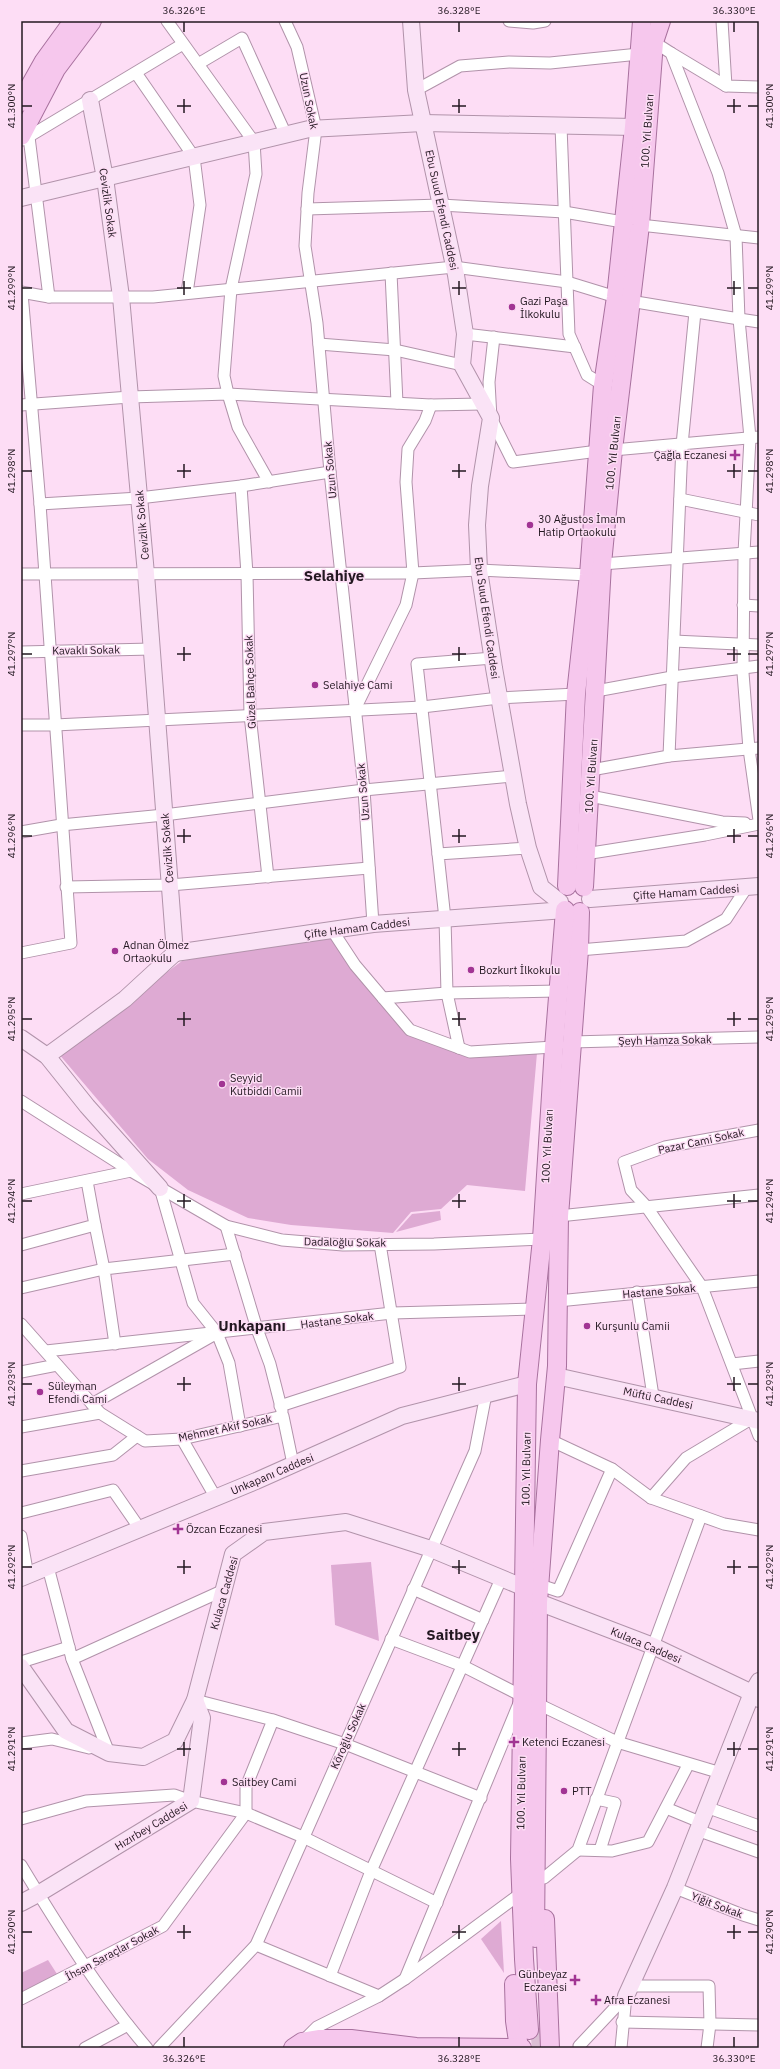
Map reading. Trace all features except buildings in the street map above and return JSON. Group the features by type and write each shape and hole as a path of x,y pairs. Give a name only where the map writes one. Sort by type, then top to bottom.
{"main road":[{"path":"21,102 44,61 73,21"},
{"path":"24,138 56,69 92,21"},
{"name":"Ebu Suud Efendi Caddesi","path":"411,21 416,90 454,267 465,334 462,365"},
{"name":"100. Yıl Bulvarı","path":"533,2026 535,1936 527,1857 530,1700 534,1592 557,1371 559,1216 579,950 574,899 576,694 595,569 605,451 623,299 623,222 634,127 642,21"},
{"name":"100. Yıl Bulvarı","path":"605,451 603,385 640,225 654,42 661,21"},
{"name":"Cevizlik Sokak","path":"90,100 105,178 121,297 146,574 175,953"},
{"path":"28,196 254,142 316,129 423,123 634,127"},
{"path":"462,365 491,418"},
{"name":"Ebu Suud Efendi Caddesi","path":"491,418 480,486 477,525 479,570 499,698 528,848 541,887 574,899"},
{"name":"100. Yıl Bulvarı","path":"534,1592 527,1389 533,1309 542,1239 558,991 574,899 585,854 590,796 596,691 595,569"},
{"name":"Çifte Hamam Caddesi","path":"175,953 373,924 445,919 574,899 753,887"},
{"path":"47,1056 125,999 175,953"},
{"path":"21,1038 47,1056 87,1106 160,1188"},
{"path":"529,1364 557,1371"},
{"name":"Müftü Caddesi","path":"557,1371 652,1396 755,1420"},
{"path":"527,1389 555,1396"},
{"name":"Unkapanı Caddesi","path":"24,1577 216,1498 402,1416 486,1394 527,1389"},
{"name":"Kulaca Caddesi","path":"21,1667 66,1731 109,1753 143,1757 174,1740 195,1700 233,1554 264,1532 346,1522 431,1549 534,1592 652,1646 757,1691"},
{"path":"629,1991 675,1888 701,1820 757,1691"},
{"name":"Hızırbey Caddesi","path":"21,1902 38,1894 191,1801 202,1718 195,1700"},
{"path":"523,2048 533,2026 544,1878 527,1857"},
{"path":"527,1857 516,1897 514,1931 533,2026 550,2048"},
{"path":"297,2045 320,2039 351,2039 416,2047 453,2046 523,2048 543,2038 533,2026"},
{"path":"496,2048 513,2032 533,2026"}],"street":[{"path":"167,21 254,142 256,174 231,289 224,376 238,427 269,482"},
{"name":"Uzun Sokak","path":"285,21 296,47 316,129 307,209 306,246 319,344 330,472 364,790 373,924"},
{"path":"508,21 533,23 545,21"},
{"path":"722,21 726,86"},
{"path":"198,64 242,38 286,135"},
{"path":"654,42 726,86 759,87"},
{"path":"49,297 28,196 24,138 183,44"},
{"path":"671,53 718,173 736,236 739,319 755,438 746,513 744,553 743,668 754,748 759,820"},
{"path":"416,90 460,66 509,62 550,63 639,54"},
{"path":"136,73 194,156 200,205 187,293"},
{"path":"561,126 569,334 587,375 603,385"},
{"path":"307,209 441,206 564,212 623,222"},
{"path":"640,225 759,238"},
{"path":"21,953 71,943 40,504 27,405 22,293 49,297 153,297 454,267 567,282 623,299 759,322"},
{"path":"391,273 397,403"},
{"path":"669,756 682,445 695,312"},
{"path":"465,334 575,347"},
{"path":"494,337 490,382 491,418 513,462 605,451 755,438"},
{"path":"319,344 395,350 462,365"},
{"path":"27,405 130,397 228,394 431,405 482,404"},
{"path":"355,709 406,605 413,573 406,482 408,449 425,421 431,405"},
{"path":"40,504 139,498 242,486 330,472"},
{"name":"Güzel Bahçe Sokak","path":"242,486 247,574 250,715 268,877"},
{"path":"680,499 759,516"},
{"path":"21,574 341,574 479,570 595,569 677,557 759,552"},
{"path":"743,605 759,606"},
{"path":"674,641 759,645"},
{"name":"Kavaklı Sokak","path":"21,652 152,649"},
{"path":"459,1048 447,993 445,919 417,664 493,658"},
{"path":"596,691 672,677 759,666"},
{"path":"21,725 55,725 355,709 422,707 499,698 576,694"},
{"path":"591,770 669,756 754,748"},
{"path":"21,832 62,825 164,815 364,790 513,776"},
{"path":"590,796 722,822 759,824"},
{"path":"585,854 697,836 759,824"},
{"path":"438,854 528,848"},
{"path":"66,887 170,885 369,868"},
{"path":"579,950 686,941 726,919 753,887"},
{"path":"332,930 355,964 410,1030 470,1052 554,1047"},
{"path":"383,998 447,993 558,991"},
{"name":"Şeyh Hamza Sokak","path":"572,1042 759,1037"},
{"name":"Dadaloğlu Sokak","path":"21,1101 131,1171 226,1226 282,1240 343,1245 434,1244 542,1239"},
{"name":"Pazar Cami Sokak","path":"646,1206 631,1190 624,1162 665,1148 759,1130"},
{"path":"21,1194 131,1171"},
{"path":"87,1180 104,1269 115,1344"},
{"path":"160,1188 193,1303 217,1333 230,1363 240,1426"},
{"path":"559,1216 759,1195"},
{"path":"646,1206 702,1287 755,1420 759,1436"},
{"path":"21,1245 95,1225"},
{"path":"226,1226 257,1329 270,1364 282,1411 400,1367 380,1244"},
{"path":"21,1288 104,1269 180,1259 235,1254"},
{"name":"Hastane Sokak","path":"558,1301 759,1281"},
{"path":"637,1292 652,1396"},
{"name":"Hastane Sokak","path":"46,1351 392,1313 533,1309"},
{"name":"Mehmet Akif Sokak","path":"21,1324 100,1413 145,1441 182,1439 240,1426 282,1411 293,1464"},
{"path":"92,1404 217,1333"},
{"path":"732,1364 759,1361"},
{"path":"21,1372 58,1365"},
{"name":"Köroğlu Sokak","path":"159,2048 256,1945 475,1451 486,1394"},
{"path":"21,1427 100,1413"},
{"path":"651,1498 686,1458 755,1420"},
{"path":"21,1471 113,1455 137,1436"},
{"path":"182,1439 216,1498"},
{"path":"550,1440 612,1469 651,1498 724,1524 759,1530"},
{"path":"534,1592 558,1591 612,1469"},
{"path":"21,1513 113,1490 140,1529"},
{"path":"544,1878 578,1850 701,1516"},
{"path":"21,1536 24,1577"},
{"path":"48,1567 72,1659 109,1753"},
{"path":"330,1976 372,1871 417,1773 501,1579"},
{"path":"413,1589 483,1620"},
{"path":"72,1659 224,1590"},
{"path":"391,1639 463,1666 617,1742 688,1765 721,1773"},
{"path":"21,1662 69,1647"},
{"path":"195,1700 273,1720 345,1744 481,1798"},
{"path":"405,1979 481,1798 530,1700"},
{"path":"246,1813 246,1787 273,1720"},
{"path":"21,1743 52,1738 109,1753"},
{"path":"578,1850 612,1851 648,1842 688,1765"},
{"path":"21,1819 86,1801 174,1795 191,1801 246,1813 303,1837 437,1903"},
{"path":"596,1799 615,1803 600,1850"},
{"path":"666,1808 701,1820 759,1852"},
{"name":"İhsan Saraçlar Sokak","path":"21,1999 163,1926 246,1813"},
{"path":"701,1820 759,1826"},
{"path":"21,1865 60,1930 128,2025 147,2048"},
{"name":"Yiğit Sokak","path":"675,1888 759,1920"},
{"path":"297,2045 317,2027 379,1996 405,1979 516,1897"},
{"path":"256,1945 379,1996"},
{"path":"579,2046 629,1991 709,1986 710,2024 707,2048"},
{"path":"621,2048 622,2022 629,1991"},
{"path":"622,2022 759,2024"},
{"path":"85,2048 128,2025"}],"shaded area":[{"path":"330,934 407,1035 470,1056 537,1053 525,1191 467,1185 441,1209 411,1212 393,1233 291,1225 248,1218 188,1190 148,1159 58,1053 182,961"},
{"path":"440,1211 441,1220 396,1232 412,1214"},
{"path":"371,1562 379,1641 335,1625 331,1565"},
{"path":"501,1921 504,1973 481,1939"},
{"path":"48,1960 57,1974 21,1993 21,1973"}],"tunnel":[{"path":"539,2028 541,2048"}],"place":[{"name":"Gazi Paşa İlkokulu","path":"512,307"},
{"name":"Çağla Eczanesi","path":"735,455"},
{"name":"30 Ağustos İmam Hatip Ortaokulu","path":"530,525"},
{"name":"Selahiye Cami","path":"315,685"},
{"name":"Adnan Ölmez Ortaokulu","path":"115,951"},
{"name":"Bozkurt İlkokulu","path":"471,970"},
{"name":"Seyyid Kutbiddi Camii","path":"222,1084"},
{"name":"Kurşunlu Camii","path":"587,1326"},
{"name":"Süleyman Efendi Cami","path":"40,1392"},
{"name":"Özcan Eczanesi","path":"178,1529"},
{"name":"Ketenci Eczanesi","path":"514,1742"},
{"name":"Saitbey Cami","path":"224,1782"},
{"name":"PTT","path":"564,1791"},
{"name":"Günbeyaz Eczanesi","path":"575,1980"},
{"name":"Afra Eczanesi","path":"596,2000"}],"district":[{"name":"Selahiye","path":"334,576"},
{"name":"Unkapanı","path":"252,1326"},
{"name":"Saitbey","path":"453,1635"}]}
